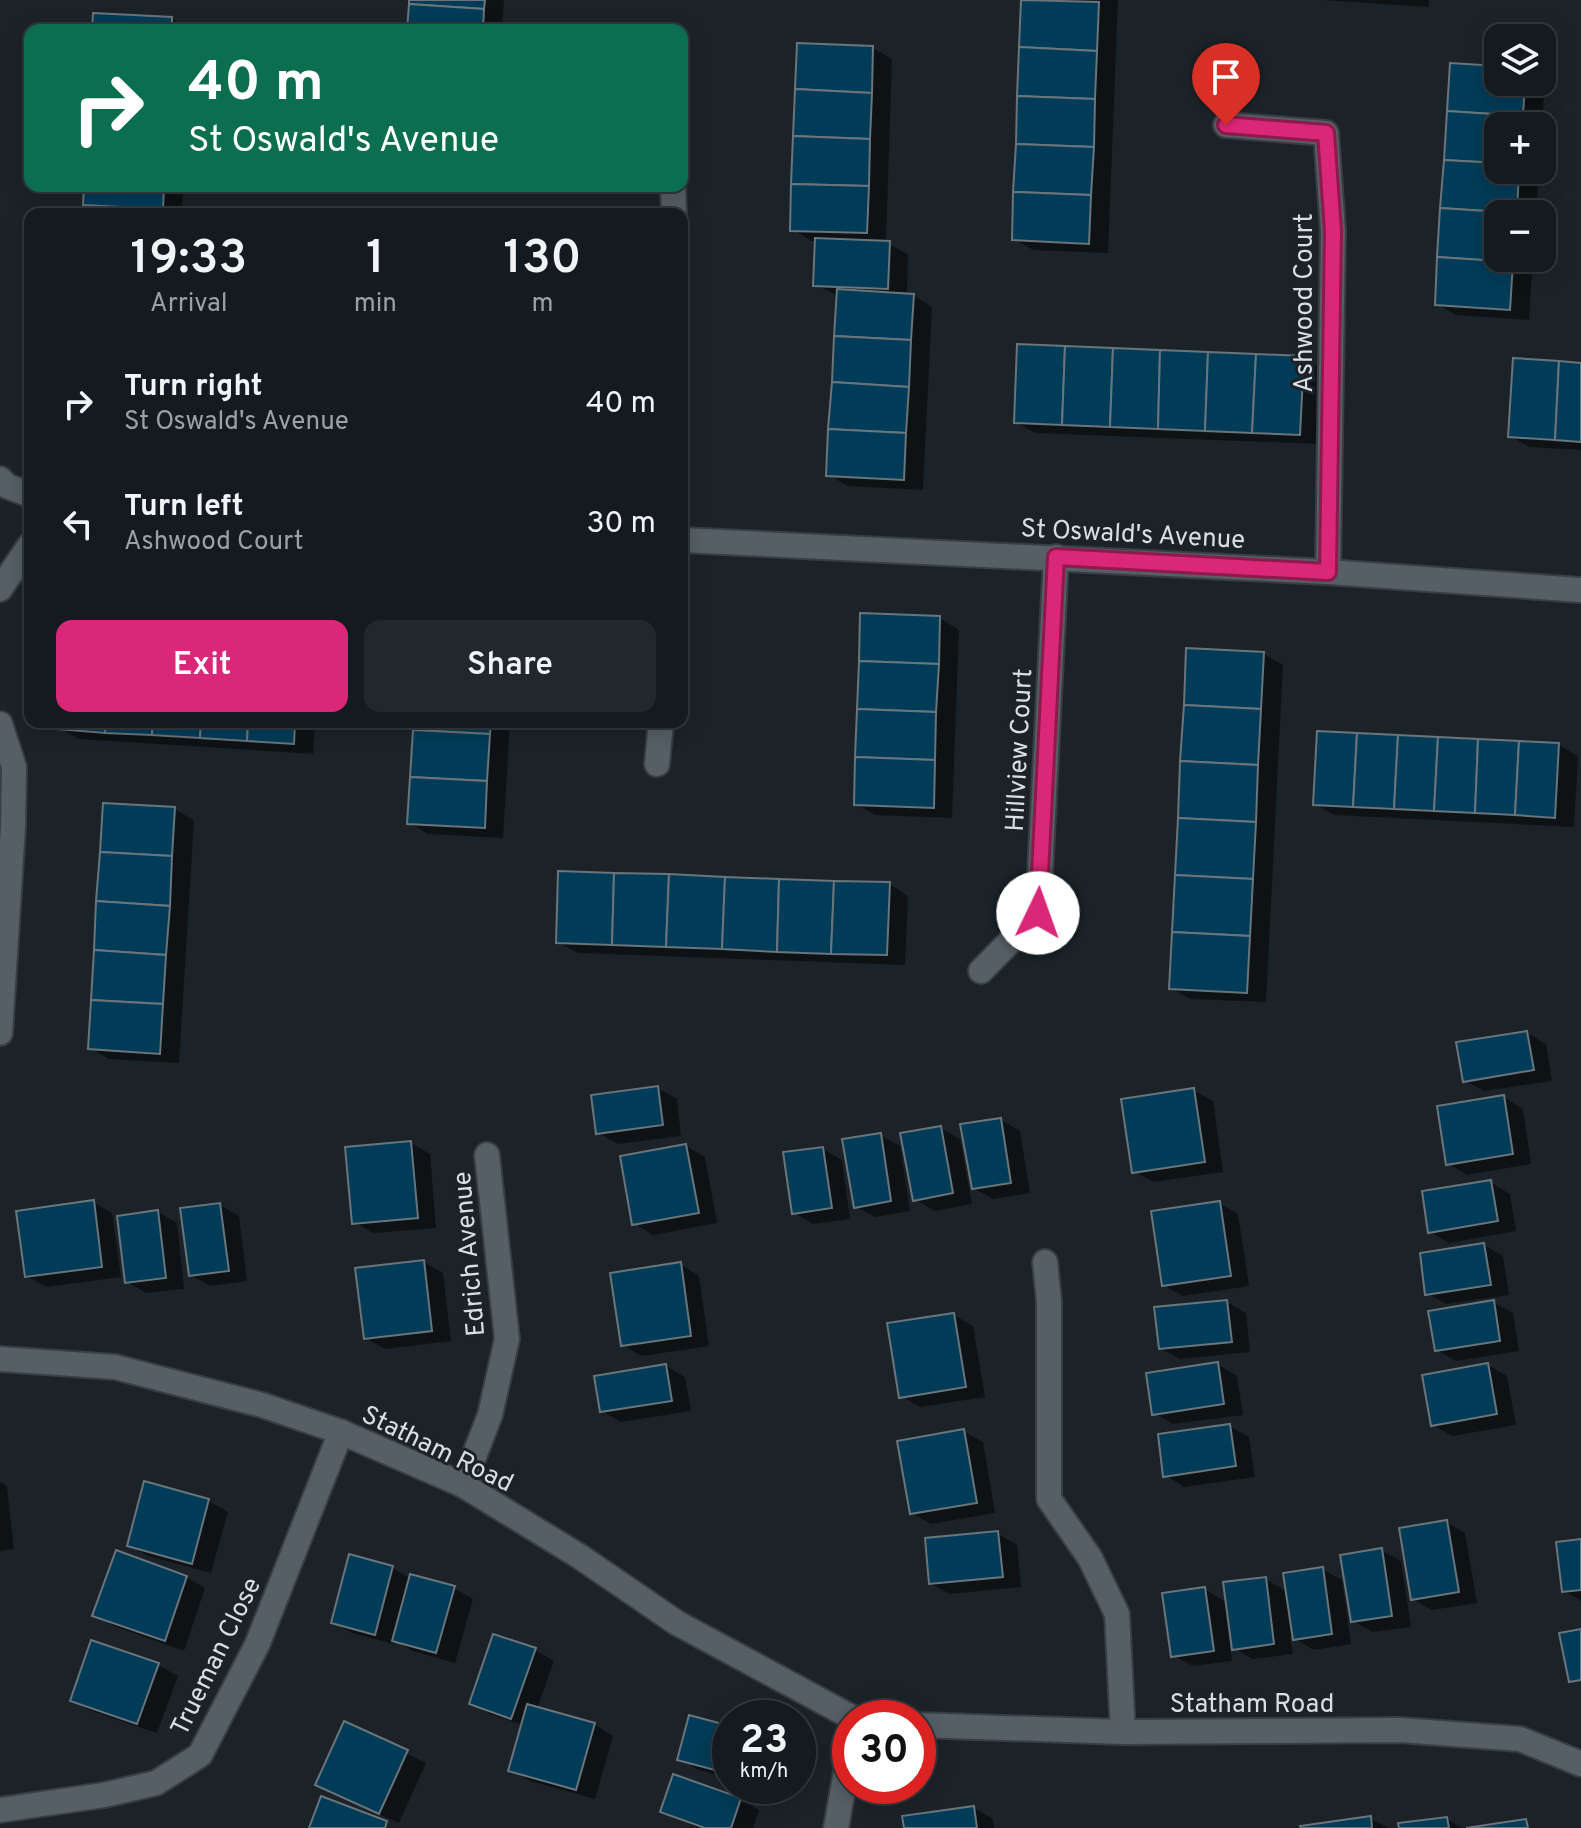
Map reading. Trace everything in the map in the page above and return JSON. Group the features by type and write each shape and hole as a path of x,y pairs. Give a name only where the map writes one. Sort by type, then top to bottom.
{"street":[{"name":"Ashwood Court","path":"1226,125 1326,133 1333,231 1328,572"},
{"path":"0,479 7,486 24,493"},
{"name":"St Oswald's Avenue","path":"688,540 1328,572 1581,590"},
{"path":"0,589 24,554"},
{"name":"Hillview Court","path":"981,971 1038,913 1056,557"},
{"path":"0,724 14,767 0,1033"},
{"path":"657,764 660,728"},
{"name":"Edrich Avenue","path":"463,1485 490,1415 507,1339 487,1155"},
{"path":"1045,1262 1049,1301 1049,1499 1090,1558 1117,1614 1123,1732"},
{"name":"Statham Road","path":"0,1359 115,1367 262,1405 341,1432 463,1485 579,1556 677,1623 832,1707"},
{"name":"Trueman Close","path":"0,1810 104,1795 156,1783 200,1755 257,1645 341,1432"},
{"name":"Statham Road","path":"936,1726 1123,1732 1400,1730 1520,1739 1581,1764"},
{"path":"836,1828 840,1804"}],"building":[{"path":"409,0 485,0 484,9 409,4"},
{"path":"1021,0 1099,2 1097,51 1019,47"},
{"path":"409,4 484,9 483,24 407,24"},
{"path":"93,13 172,17 172,24 92,24"},
{"path":"797,43 873,46 872,93 795,89"},
{"path":"1019,47 1097,51 1095,99 1017,96"},
{"path":"1450,63 1484,65 1484,96 1524,96 1523,112 1447,111"},
{"path":"795,89 872,93 870,139 793,136"},
{"path":"1017,96 1095,99 1094,147 1016,144"},
{"path":"1447,111 1484,113 1484,162 1444,160"},
{"path":"793,136 870,139 869,186 791,184"},
{"path":"1016,144 1094,147 1091,195 1013,192"},
{"path":"1444,160 1484,162 1484,184 1518,184 1518,200 1484,200 1484,211 1440,208"},
{"path":"791,184 869,186 867,233 790,231"},
{"path":"84,192 164,192 163,208 83,205"},
{"path":"1013,192 1091,195 1089,244 1012,240"},
{"path":"1440,208 1484,211 1484,260 1437,257"},
{"path":"815,238 890,241 888,289 813,286"},
{"path":"1437,257 1484,260 1484,272 1512,272 1510,310 1435,305"},
{"path":"837,289 914,294 911,340 834,336"},
{"path":"834,336 911,340 909,387 832,382"},
{"path":"1017,344 1065,346 1062,425 1014,423"},
{"path":"1065,346 1113,348 1110,427 1062,425"},
{"path":"1113,348 1160,350 1158,429 1110,427"},
{"path":"1160,350 1208,352 1205,431 1158,429"},
{"path":"1208,352 1256,354 1252,433 1205,431"},
{"path":"1256,354 1304,356 1300,435 1252,433"},
{"path":"1513,358 1559,361 1555,440 1508,437"},
{"path":"1559,361 1581,363 1581,442 1555,440"},
{"path":"832,382 909,387 906,433 828,429"},
{"path":"828,429 906,433 904,480 826,476"},
{"path":"860,613 940,616 939,664 859,661"},
{"path":"1186,648 1264,652 1261,709 1184,705"},
{"path":"859,661 939,664 936,712 857,709"},
{"path":"1184,705 1261,709 1258,765 1180,761"},
{"path":"857,709 936,712 935,760 855,757"},
{"path":"58,728 105,728 105,733"},
{"path":"105,728 153,728 152,735 105,733"},
{"path":"153,728 201,728 200,738 152,735"},
{"path":"201,728 248,728 247,741 200,738"},
{"path":"248,728 295,728 294,744 247,741"},
{"path":"413,728 490,728 490,734"},
{"path":"413,730 490,734 487,781 410,777"},
{"path":"1317,731 1357,733 1353,807 1313,805"},
{"path":"1357,733 1398,735 1394,809 1353,807"},
{"path":"1398,735 1438,737 1434,811 1394,809"},
{"path":"1438,737 1478,739 1475,813 1434,811"},
{"path":"1478,739 1519,741 1515,815 1475,813"},
{"path":"1519,741 1559,743 1555,818 1515,815"},
{"path":"855,757 935,760 934,808 854,805"},
{"path":"1180,761 1258,765 1256,822 1178,818"},
{"path":"410,777 487,781 485,828 407,824"},
{"path":"103,803 175,807 172,856 100,852"},
{"path":"1178,818 1256,822 1253,879 1175,875"},
{"path":"100,852 172,856 170,906 96,901"},
{"path":"558,871 614,873 612,945 556,943"},
{"path":"614,873 669,874 666,947 612,945"},
{"path":"669,874 725,877 722,949 666,947"},
{"path":"1175,875 1253,879 1250,936 1172,932"},
{"path":"725,877 779,879 777,952 722,949"},
{"path":"779,879 834,881 831,954 777,952"},
{"path":"834,881 890,882 887,955 831,954"},
{"path":"96,901 170,906 166,955 94,950"},
{"path":"1172,932 1250,936 1247,993 1169,989"},
{"path":"94,950 166,955 163,1004 91,1000"},
{"path":"91,1000 163,1004 160,1054 88,1049"},
{"path":"1527,1031 1534,1070 1463,1082 1456,1042"},
{"path":"658,1086 663,1125 596,1134 591,1095"},
{"path":"1194,1088 1205,1162 1132,1173 1121,1099"},
{"path":"1504,1095 1513,1154 1446,1165 1437,1106"},
{"path":"1001,1118 1011,1183 972,1189 960,1124"},
{"path":"941,1126 953,1193 913,1201 900,1133"},
{"path":"881,1133 891,1201 854,1208 842,1139"},
{"path":"411,1141 418,1218 352,1224 345,1147"},
{"path":"686,1144 699,1213 632,1225 620,1156"},
{"path":"823,1147 832,1208 792,1214 783,1152"},
{"path":"1491,1180 1498,1221 1428,1233 1422,1191"},
{"path":"94,1200 102,1267 25,1277 16,1211"},
{"path":"1220,1201 1231,1276 1162,1286 1151,1211"},
{"path":"220,1203 229,1271 189,1276 180,1208"},
{"path":"158,1210 166,1278 125,1283 117,1216"},
{"path":"1484,1243 1491,1285 1425,1295 1420,1253"},
{"path":"424,1260 432,1331 364,1339 355,1268"},
{"path":"681,1262 691,1336 621,1346 610,1273"},
{"path":"1227,1300 1232,1342 1159,1349 1154,1307"},
{"path":"1494,1300 1500,1341 1435,1351 1428,1311"},
{"path":"954,1313 966,1387 899,1398 887,1323"},
{"path":"1218,1362 1224,1404 1152,1415 1146,1373"},
{"path":"1488,1363 1497,1414 1431,1426 1422,1375"},
{"path":"666,1364 672,1401 600,1412 594,1376"},
{"path":"1230,1424 1236,1466 1163,1477 1158,1434"},
{"path":"964,1429 977,1503 910,1514 897,1441"},
{"path":"144,1481 209,1499 192,1564 127,1546"},
{"path":"1447,1520 1459,1592 1411,1600 1399,1528"},
{"path":"998,1531 1003,1577 929,1584 925,1538"},
{"path":"1581,1539 1581,1590 1562,1592 1556,1542"},
{"path":"1382,1548 1392,1616 1351,1622 1340,1555"},
{"path":"116,1550 187,1576 165,1641 92,1616"},
{"path":"349,1554 393,1566 375,1635 331,1623"},
{"path":"1323,1567 1332,1634 1293,1640 1283,1573"},
{"path":"410,1574 455,1586 436,1653 392,1641"},
{"path":"1266,1577 1274,1644 1232,1650 1223,1582"},
{"path":"1205,1587 1214,1651 1171,1657 1162,1593"},
{"path":"1581,1629 1581,1680 1569,1682 1559,1633"},
{"path":"493,1634 536,1648 511,1719 469,1704"},
{"path":"91,1640 159,1663 137,1724 70,1701"},
{"path":"527,1704 595,1723 576,1790 508,1771"},
{"path":"689,1715 712,1721 712,1769 677,1760"},
{"path":"344,1721 408,1750 379,1814 315,1785"},
{"path":"673,1774 712,1788 712,1804 739,1804 731,1828 705,1828 660,1812"},
{"path":"321,1796 387,1821 385,1828 309,1828"},
{"path":"974,1806 977,1828 904,1828 902,1816"},
{"path":"1371,1816 1372,1828 1300,1826"},
{"path":"1447,1817 1449,1828 1399,1828 1398,1823"},
{"path":"1526,1819 1528,1828 1466,1828"}],"route":[{"path":"1038,913 1056,557 1328,572 1333,231 1326,133 1226,125"}]}
